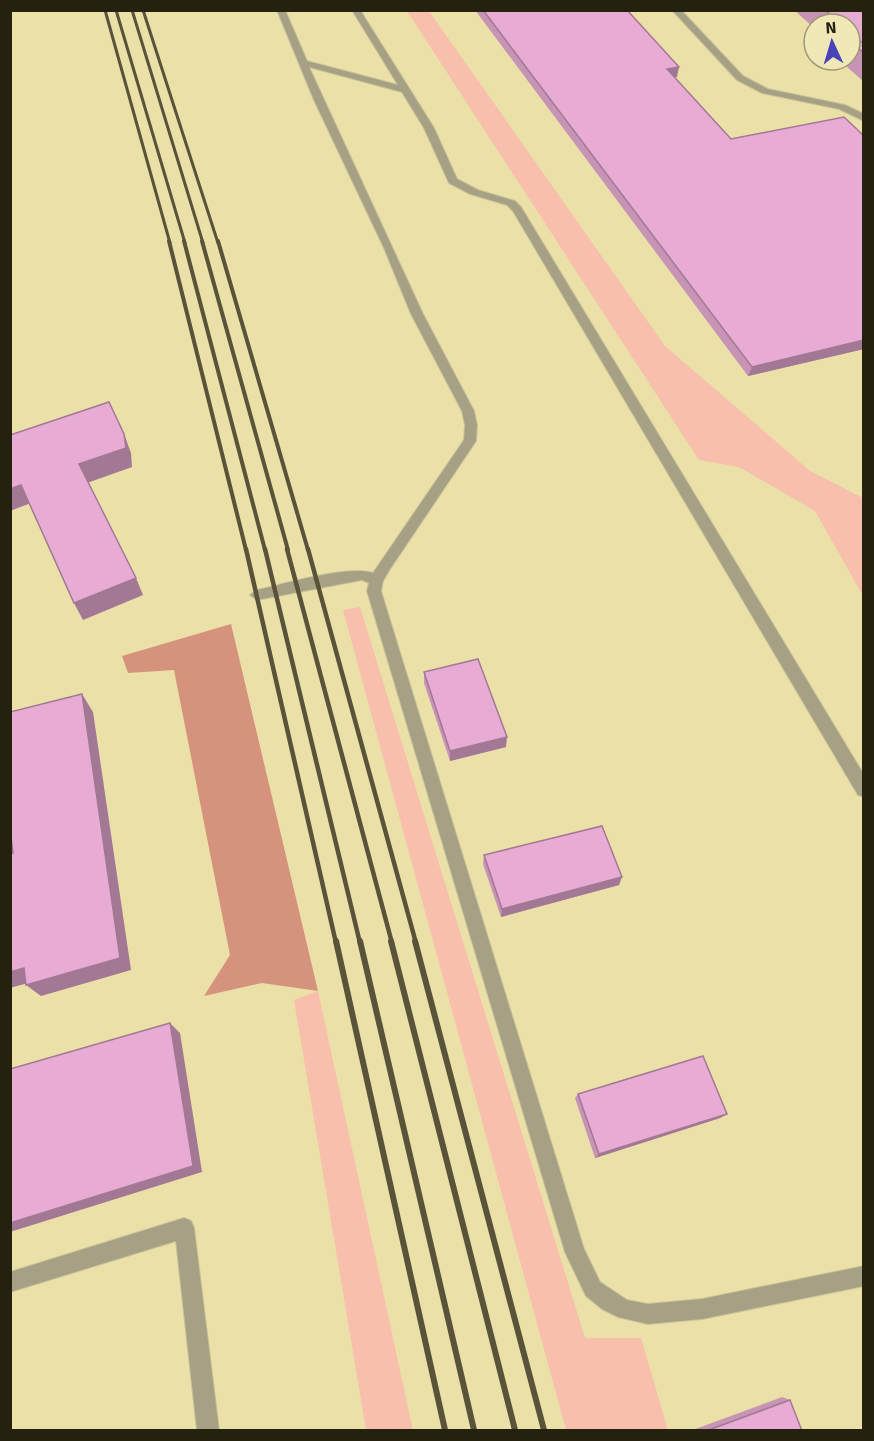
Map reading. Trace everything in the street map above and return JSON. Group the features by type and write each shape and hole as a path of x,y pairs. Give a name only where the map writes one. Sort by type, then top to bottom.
{"lane":[{"path":"281,10 302,62 389,248 417,314 468,411 471,425 470,441 376,580 374,591 575,1252 593,1289 617,1306 648,1314 702,1309 864,1276"},
{"path":"356,10 429,128 453,181 474,192 511,203 517,209 864,790"},
{"path":"675,10 740,78 765,91 842,107 864,118"},
{"path":"302,62 406,90"},
{"path":"257,595 362,575 376,580"},
{"path":"10,1282 184,1228 208,1431"}],"shaded area":[{"path":"10,11 863,11 863,1430 11,1430"},
{"path":"407,11 429,11 665,346 810,471 863,498 863,596 815,511 739,467 699,460"},
{"path":"360,607 585,1338 641,1338 668,1430 566,1430 343,610"},
{"path":"231,624 318,991 262,983 204,996 230,955 174,670 128,673 122,656"},
{"path":"318,991 413,1430 366,1430 294,1000"}],"building":[{"path":"483,10 627,10 679,67 667,69 731,139 844,117 864,136 864,340 752,367"},
{"path":"825,10 864,10 864,53 862,51 862,12 827,12"},
{"path":"109,402 124,434 126,448 79,464 136,578 74,603 21,485 10,489 10,435"},
{"path":"478,659 507,737 450,751 424,672"},
{"path":"82,694 120,958 26,985 24,968 10,972 10,854 13,853 10,829 10,712"},
{"path":"602,826 622,877 502,909 484,855"},
{"path":"170,1023 193,1166 10,1223 10,1069"},
{"path":"703,1056 727,1114 599,1154 578,1094"},
{"path":"790,1400 802,1431 706,1431"}],"railway":[{"path":"105,10 170,243"},
{"path":"116,10 185,243"},
{"path":"132,10 203,243"},
{"path":"143,10 218,243"},
{"path":"169,241 246,550"},
{"path":"184,241 265,550"},
{"path":"202,241 288,550"},
{"path":"218,241 308,550"},
{"path":"246,549 336,943"},
{"path":"265,549 360,943"},
{"path":"287,549 392,943"},
{"path":"308,549 416,943"},
{"path":"336,941 445,1430"},
{"path":"360,941 474,1430"},
{"path":"391,941 515,1430"},
{"path":"415,941 544,1430"}]}
